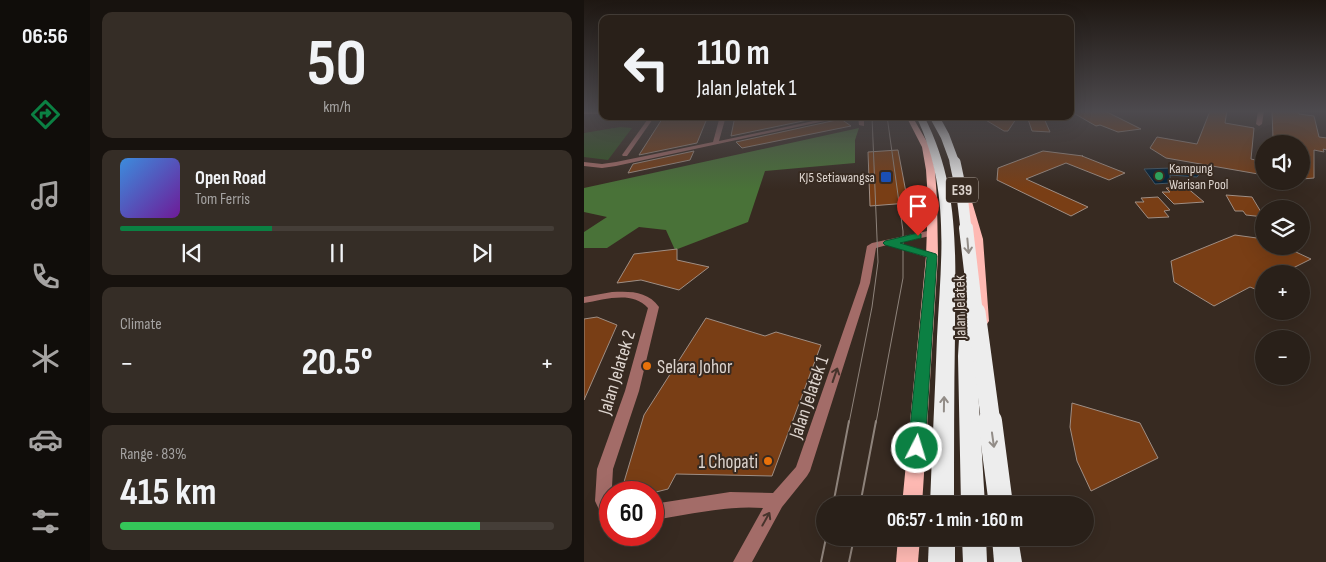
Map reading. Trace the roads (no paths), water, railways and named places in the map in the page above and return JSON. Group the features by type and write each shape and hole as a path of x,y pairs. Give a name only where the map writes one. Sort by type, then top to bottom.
{"highway":[{"name":"E39","path":"929,137 937,155 946,202 947,273 942,496"},
{"name":"E39","path":"945,137 953,154 965,203 970,270"},
{"path":"970,270 967,356 974,496"},
{"path":"970,270 1000,496"},
{"path":"941,562 942,546"},
{"path":"974,546 974,562"},
{"path":"1006,546 1008,562"}],"main road":[{"name":"Jalan Jelatek","path":"913,496 932,256 931,177 927,147 921,137"},
{"name":"Jalan Jelatek","path":"943,137 959,173 977,239 983,313 978,383 974,496"},
{"path":"907,562 908,546"}],"street":[{"path":"625,155 638,137"},
{"path":"716,142 717,137"},
{"path":"584,164 602,166 616,164 740,137"},
{"name":"Jalan Jelatek 1","path":"742,562 776,500 802,471 865,283 872,246 932,233"},
{"path":"888,243 932,256"},
{"name":"Jalan Jelatek 2","path":"584,300 638,295 649,299 654,307 632,391 605,469 604,481"},
{"path":"664,510 732,499 755,497 776,500"}],"water":[{"name":"Kampung Warisan Pool","path":"1171,168 1201,172 1197,177 1170,175 1170,183 1155,184 1144,169"}],"tram line":[{"path":"849,423 872,307 878,262 873,137"},
{"path":"876,423 903,278 903,231 890,137"},
{"path":"835,496 849,421"},
{"path":"862,496 876,421"},
{"path":"821,562 824,546"},
{"path":"849,562 852,546"}],"place":[{"name":"Kampung Warisan Pool","path":"1159,176"},
{"name":"KJ5 Setiawangsa","path":"886,177"},
{"name":"Selara Johor","path":"647,366"},
{"name":"1 Chopati","path":"768,461"}]}
